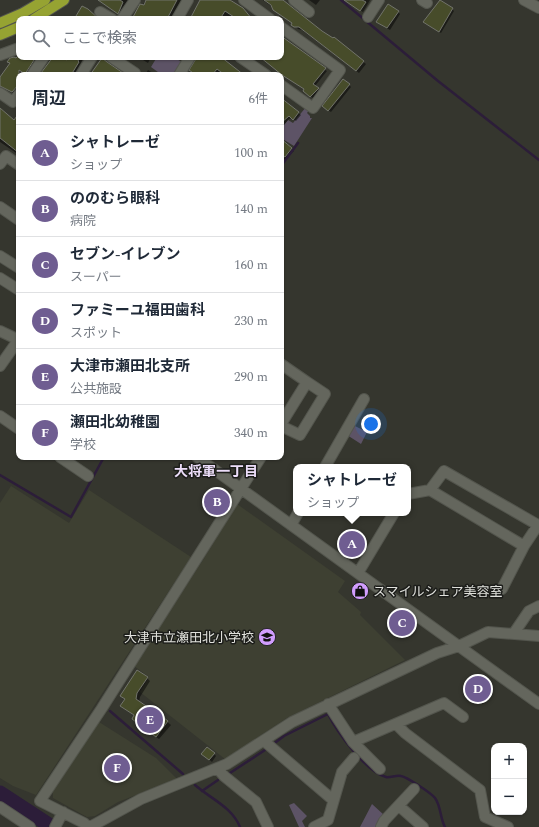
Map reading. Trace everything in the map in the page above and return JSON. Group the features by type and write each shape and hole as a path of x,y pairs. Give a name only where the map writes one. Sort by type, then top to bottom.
{"main road":[{"path":"17,16 45,0"},
{"path":"39,16 64,0"},
{"path":"0,24 16,16"},
{"path":"0,35 16,28"}],"street":[{"path":"124,16 135,0"},
{"path":"178,16 188,0"},
{"path":"244,0 266,16"},
{"path":"294,0 309,12"},
{"path":"368,17 379,0"},
{"path":"524,0 539,8"},
{"path":"100,12 107,16"},
{"path":"284,29 340,70 314,108 284,88"},
{"path":"0,55 16,49"},
{"path":"34,72 42,60"},
{"path":"83,72 90,60"},
{"path":"116,60 134,72"},
{"path":"181,72 188,60"},
{"path":"244,60 262,72"},
{"path":"0,92 13,102 16,98"},
{"path":"2,157 16,164"},
{"path":"0,207 16,218"},
{"path":"0,256 16,266"},
{"path":"0,278 16,288"},
{"path":"0,331 16,339"},
{"path":"0,366 16,344"},
{"path":"284,366 325,394 300,435 284,427"},
{"path":"284,420 307,382"},
{"path":"327,464 364,399"},
{"path":"0,416 16,427"},
{"path":"64,460 88,476"},
{"path":"201,460 539,704"},
{"path":"259,460 242,490 40,801 89,827 141,799 218,768 268,744 292,722 437,653 459,646 488,632 539,636"},
{"path":"430,490 444,471 538,524 524,546 502,589"},
{"path":"411,493 430,490 524,546"},
{"path":"291,525 296,516"},
{"path":"358,573 392,516"},
{"path":"514,633 529,611 539,606"},
{"path":"353,742 444,703 463,717"},
{"path":"328,704 353,742 380,768"},
{"path":"396,724 405,733 480,790 485,817 508,827"},
{"path":"268,744 333,800"},
{"path":"314,827 328,820 342,772 354,758"},
{"path":"218,768 224,776 256,802 268,827"},
{"path":"381,827 384,821 414,789"},
{"path":"399,806 423,827"},
{"path":"0,807 30,827"},
{"path":"55,827 63,813"}],"shaded area":[{"path":"155,60 178,60 182,62 175,72 158,72 151,67"},
{"path":"306,107 309,110 307,113 310,118 312,118 294,146 284,140 284,125 288,120 293,123"},
{"path":"353,425 367,432 361,444 347,435"},
{"path":"11,486 69,523 89,490 191,557 36,795 13,786 0,778 0,503"},
{"name":"大津市立瀬田北小学校","path":"237,504 345,581 338,592 361,612 360,615 405,660 287,718 225,759 140,692 149,677 134,666 203,560"},
{"path":"99,722 156,758 177,779 118,802 95,816 87,817 53,798 53,792"},
{"path":"294,803 307,816 302,821 305,827 299,827 289,805"},
{"path":"372,804 384,815 377,827 360,827"}],"building":[{"path":"98,0 120,0 123,2 118,14"},
{"path":"146,0 177,0 169,16 134,16 140,4 144,5"},
{"path":"200,0 230,0 243,8 250,16 232,16 225,11 222,16 192,16"},
{"path":"264,0 283,0 322,31 333,38 334,37 364,61 356,71 299,27 294,27 291,25 292,23 284,16 273,10 271,5"},
{"path":"344,0 362,0 366,2 360,11"},
{"path":"440,0 453,8 439,32 423,22"},
{"path":"388,4 399,11 387,28 376,22"},
{"path":"82,6 96,16 76,16"},
{"path":"284,38 326,68 313,84 319,88 310,97 303,91 304,89 284,76 284,72 278,72 264,60 284,60"},
{"path":"14,57 16,60 34,60 26,72 19,70 19,72 16,72 16,87 12,92 0,86 0,77 10,63 7,62 10,58"},
{"path":"51,60 78,60 79,62 73,72 42,72"},
{"path":"101,60 104,60 122,72 92,72"},
{"path":"195,60 225,60 240,72 221,72 217,69 214,72 192,72 189,70"},
{"path":"343,79 350,84 328,111 322,106"},
{"path":"284,100 299,112 293,120 289,116 284,120"},
{"path":"0,108 14,120 16,117 16,151 0,138"},
{"path":"284,141 292,148 285,157 284,156"},
{"path":"137,670 148,677 137,693 136,699 149,708 150,707 168,721 156,737 132,719 134,715 120,706 125,699 120,696"},
{"path":"479,678 486,683 483,688 487,691 480,702 469,695"},
{"path":"207,747 215,753 209,760 201,754"}],"waterway":[{"path":"341,0 438,81 539,160"},
{"path":"284,162 298,143"},
{"path":"0,475 71,517 102,460"},
{"path":"110,711 183,774"},
{"path":"272,745 284,736 328,714 345,741 370,768 378,774 386,777 404,777 433,796 438,805 445,827"},
{"path":"230,773 268,748"},
{"path":"202,791 218,780"},
{"path":"195,785 232,814 240,827"},
{"path":"0,793 52,827"}],"place":[{"name":"ののむら眼科","path":"217,502"},
{"name":"シャトレーゼ","path":"352,544"},
{"name":"スマイルシェア美容室","path":"360,591"},
{"name":"セブン-イレブン","path":"402,623"},
{"name":"大津市立瀬田北小学校","path":"267,637"},
{"name":"ファミーユ福田歯科","path":"478,689"},
{"name":"大津市瀬田北支所","path":"150,720"},
{"name":"瀬田北幼稚園","path":"117,768"}],"district":[{"name":"大将軍一丁目","path":"216,471"}]}
